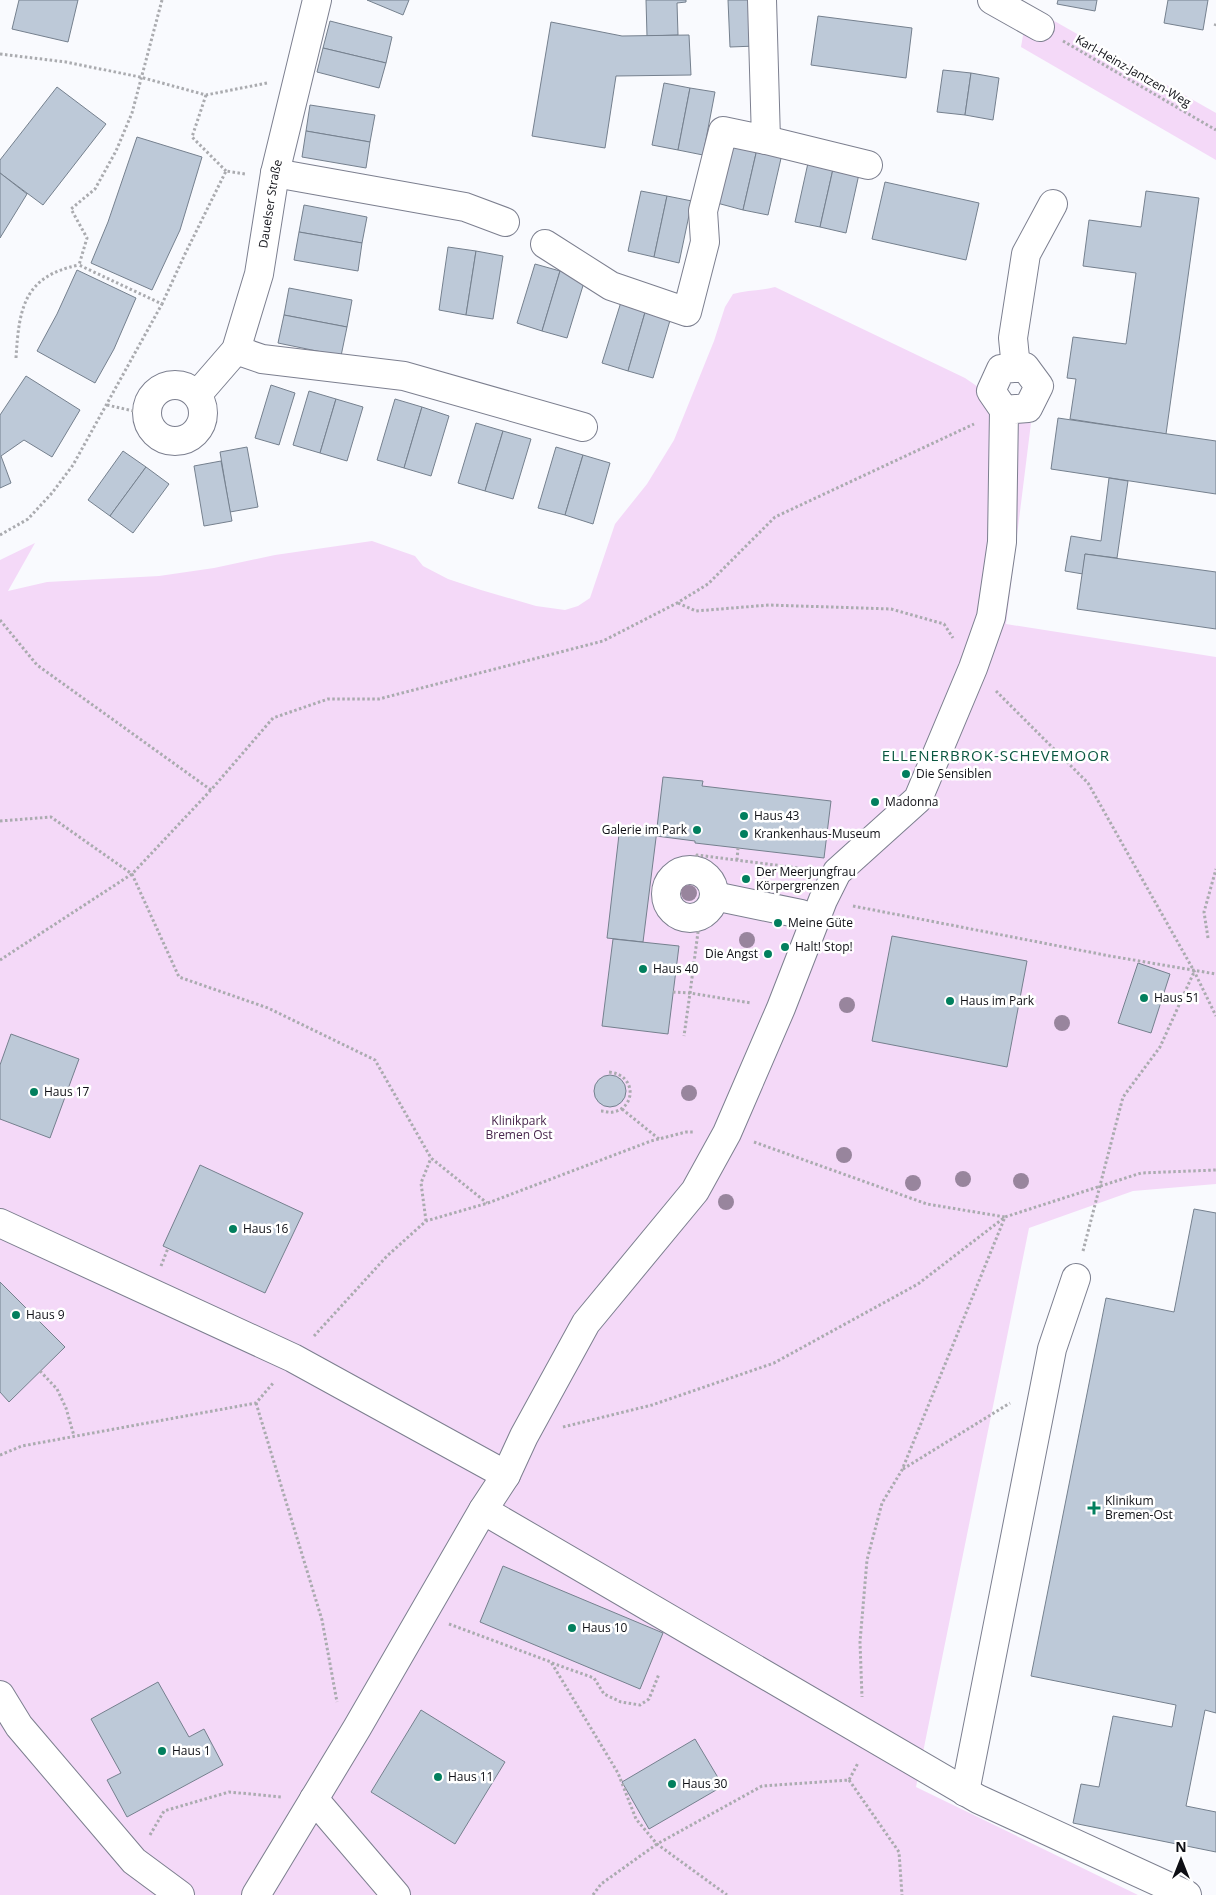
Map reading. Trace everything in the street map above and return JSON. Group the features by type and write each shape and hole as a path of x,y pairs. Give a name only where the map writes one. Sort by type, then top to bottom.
{"street":[{"name":"Dauelser Straße","path":"197,395 236,350 259,274 275,176 297,77 317,0"},
{"path":"762,0 766,140"},
{"path":"992,0 1040,28"},
{"path":"544,244 611,286 687,312 705,242 703,211 723,131 868,164"},
{"path":"275,176 465,208 504,222"},
{"path":"256,1895 357,1728 483,1510 506,1475 524,1436 586,1323 695,1191 727,1132 781,1008 819,910 836,872 918,799 973,668 991,617 1002,542 1004,410 1028,408 1039,386 1025,367 1016,368 1013,338 1026,254 1053,204"},
{"path":"236,350 262,359 404,376 583,427"},
{"path":"176,384 188,388 197,395 203,405 203,417 199,428 191,437 179,441 167,441 157,434 149,425 147,414 148,402 155,393 165,386 176,384"},
{"path":"694,871 701,873 711,882 714,896 713,903 704,914 690,918 682,917 670,908 666,893 672,878 678,873 694,871"},
{"path":"714,896 801,914 819,910"},
{"path":"0,1223 294,1358 506,1475"},
{"path":"965,1792 1052,1349 1076,1278"},
{"path":"483,1510 965,1792 1187,1895"},
{"path":"0,1695 9,1726 134,1861 180,1895"},
{"path":"314,1799 396,1895"}],"path":[{"path":"79,265 87,238 71,208 95,188 116,151 132,113 140,77 162,0"},
{"name":"Karl-Heinz-Jantzen-Weg","path":"1040,28 1216,130"},
{"path":"0,54 66,62 140,77 206,95 297,77"},
{"path":"206,95 192,137 226,171 275,176"},
{"path":"0,535 28,519 52,493 73,465 162,304 226,171"},
{"path":"16,358 20,312 34,288 47,275 61,268 79,265 162,304"},
{"path":"106,405 147,414"},
{"path":"0,960 132,874 211,790 272,718 328,699 379,699 603,641 677,603 708,584 775,517 1004,410"},
{"path":"0,620 37,665 211,790"},
{"path":"0,821 51,816 132,874 179,977 268,1008 375,1060 431,1158 488,1203"},
{"path":"737,860 738,848"},
{"path":"694,871 697,855 836,872"},
{"path":"1208,938 1204,912 1216,869"},
{"path":"819,910 1194,972 1216,974"},
{"path":"684,1036 698,932 690,918"},
{"path":"1194,972 1216,1016"},
{"path":"1076,1278 1123,1097 1160,1047 1194,972"},
{"path":"673,992 781,1008"},
{"path":"601,1111 612,1113 622,1108 629,1099 630,1087 626,1079 618,1073 609,1072"},
{"path":"622,1108 659,1139"},
{"path":"0,1455 22,1446 256,1403 294,1358 387,1256 426,1220 488,1203 659,1139 686,1132 727,1132 927,1204 1005,1217"},
{"path":"426,1220 421,1183 431,1158"},
{"path":"524,1436 652,1405 774,1363 918,1284 1005,1217 1141,1173 1216,1170"},
{"path":"849,1780 860,1758 864,1733 860,1642 867,1560 882,1503 902,1470 1005,1217"},
{"path":"40,1371 57,1389 66,1408 74,1436"},
{"path":"902,1470 1046,1382"},
{"path":"256,1403 322,1620 338,1707 357,1728"},
{"path":"423,1614 594,1678 604,1694 621,1702 640,1705 649,1699 660,1674"},
{"path":"551,1662 618,1773 636,1819 657,1844 727,1895"},
{"path":"593,1895 601,1884 657,1844 762,1786 849,1780"},
{"path":"849,1780 899,1852 902,1895"},
{"path":"134,1861 164,1811 228,1792 314,1799"}],"green space":[{"path":"1028,6 1216,113 1216,160 1021,47"},
{"name":"Klinikpark Bremen Ost","path":"775,287 965,378 1031,423 1006,624 1216,657 1216,1184 1133,1191 1029,1228 916,1787 1138,1895 0,1895 0,560 35,543 8,591 47,582 159,576 214,568 275,555 372,541 415,556 423,566 448,579 481,590 536,606 565,610 578,606 590,598 615,524 647,484 674,440 714,341 725,307 733,294"}],"building":[{"path":"19,0 78,0 68,42 12,29"},
{"path":"367,0 409,0 403,15"},
{"path":"646,0 686,0 686,2 677,3 678,35 647,36"},
{"path":"728,0 755,0 756,46 730,47"},
{"path":"1058,0 1097,0 1095,11 1057,4"},
{"path":"1168,0 1208,0 1203,30 1164,23"},
{"path":"818,16 912,28 906,78 811,65"},
{"path":"330,21 392,37 386,63 323,48"},
{"path":"551,22 622,36 689,35 691,75 616,76 605,148 532,136"},
{"path":"323,48 386,63 379,88 317,72"},
{"path":"943,70 971,73 965,115 937,112"},
{"path":"971,73 999,78 993,120 965,115"},
{"path":"664,83 690,88 678,150 652,145"},
{"path":"57,87 106,124 43,205 0,173 0,160"},
{"path":"690,88 715,92 703,155 678,150"},
{"path":"310,105 375,115 370,142 306,131"},
{"path":"306,131 370,142 366,168 302,157"},
{"path":"137,137 202,157 180,230 152,290 91,263 108,222"},
{"path":"732,143 757,149 743,210 717,203"},
{"path":"757,149 782,154 768,215 743,210"},
{"path":"808,163 833,169 820,227 795,222"},
{"path":"833,169 859,174 846,233 820,227"},
{"path":"0,173 27,194 0,238"},
{"path":"885,182 979,203 966,260 872,239"},
{"path":"641,191 667,196 654,257 628,251"},
{"path":"1146,191 1199,198 1166,434 1070,419 1076,379 1067,378 1073,337 1126,344 1136,273 1083,266 1089,220 1141,227"},
{"path":"667,196 692,201 679,263 654,257"},
{"path":"304,205 367,217 362,243 299,232"},
{"path":"299,232 362,243 358,271 294,260"},
{"path":"448,247 476,251 466,315 439,310"},
{"path":"476,251 503,256 493,319 466,315"},
{"path":"535,264 560,271 542,331 517,323"},
{"path":"77,270 136,298 114,349 95,383 37,351 57,314"},
{"path":"560,271 585,279 567,338 542,331"},
{"path":"289,288 352,300 347,327 284,315"},
{"path":"621,302 646,309 628,371 602,363"},
{"path":"646,309 671,317 653,378 628,371"},
{"path":"284,315 347,327 341,356 278,343"},
{"path":"26,376 80,410 52,457 24,440 1,456 11,483 0,488 0,415"},
{"path":"271,385 295,393 279,445 255,438"},
{"path":"309,391 336,399 320,453 293,445"},
{"path":"336,399 363,407 347,461 320,453"},
{"path":"395,399 422,407 404,468 377,460"},
{"path":"422,407 449,416 431,476 404,468"},
{"path":"1058,418 1216,441 1216,494 1051,469"},
{"path":"476,423 503,431 485,491 458,483"},
{"path":"503,431 531,439 513,499 485,491"},
{"path":"247,447 258,507 230,512 220,452"},
{"path":"556,447 583,455 565,515 538,508"},
{"path":"123,451 146,467 110,516 88,500"},
{"path":"583,455 610,463 593,524 565,515"},
{"path":"221,461 232,521 204,526 194,466"},
{"path":"146,467 169,484 133,533 110,516"},
{"path":"1109,478 1128,481 1117,558 1085,554 1083,574 1065,571 1071,536 1101,541"},
{"path":"1085,554 1216,572 1216,629 1077,609"},
{"name":"Haus 43","path":"663,777 703,781 702,786 831,801 824,858 695,843 695,841 656,836"},
{"path":"620,826 657,830 643,942 607,938"},
{"name":"Haus im Park","path":"892,936 1027,961 1007,1067 872,1041"},
{"name":"Haus 40","path":"613,939 679,946 668,1034 602,1026"},
{"name":"Haus 51","path":"1138,963 1170,974 1151,1033 1118,1023"},
{"name":"Haus 17","path":"11,1034 79,1059 50,1138 0,1119 0,1065"},
{"path":"610,1075 622,1079 626,1091 622,1103 610,1107 598,1103 594,1091 598,1079"},
{"name":"Haus 16","path":"200,1165 303,1213 265,1293 163,1246"},
{"path":"1194,1209 1216,1213 1216,1713 1205,1710 1186,1806 1216,1812 1216,1852 1073,1823 1081,1784 1099,1787 1113,1716 1172,1727 1176,1705 1031,1676 1106,1298 1174,1312"},
{"name":"Haus 9","path":"0,1282 65,1347 9,1402 0,1392"},
{"name":"Haus 10","path":"503,1566 663,1633 640,1689 480,1622"},
{"name":"Haus 1","path":"158,1682 189,1737 204,1729 223,1765 127,1817 107,1780 121,1773 91,1719"},
{"name":"Haus 11","path":"421,1710 505,1762 455,1844 371,1792"},
{"name":"Haus 30","path":"695,1739 723,1786 649,1829 622,1782"}],"place":[{"name":"Die Sensiblen","path":"906,774"},
{"name":"Madonna","path":"875,802"},
{"name":"Haus 43","path":"744,816"},
{"name":"Galerie im Park","path":"697,830"},
{"name":"Krankenhaus-Museum","path":"744,834"},
{"name":"Der Meerjungfrau Körpergrenzen","path":"746,879"},
{"name":"Meine Güte","path":"778,923"},
{"name":"Halt! Stop!","path":"785,947"},
{"name":"Die Angst","path":"768,954"},
{"name":"Haus 40","path":"643,969"},
{"name":"Haus 51","path":"1144,998"},
{"name":"Haus im Park","path":"950,1001"},
{"name":"Haus 17","path":"34,1092"},
{"name":"Haus 16","path":"233,1229"},
{"name":"Haus 9","path":"16,1315"},
{"name":"Klinikum Bremen-Ost","path":"1094,1508"},
{"name":"Haus 10","path":"572,1628"},
{"name":"Haus 1","path":"162,1751"},
{"name":"Haus 11","path":"438,1777"},
{"name":"Haus 30","path":"672,1784"}],"district":[{"name":"ELLENERBROK-SCHEVEMOOR","path":"996,756"}]}
